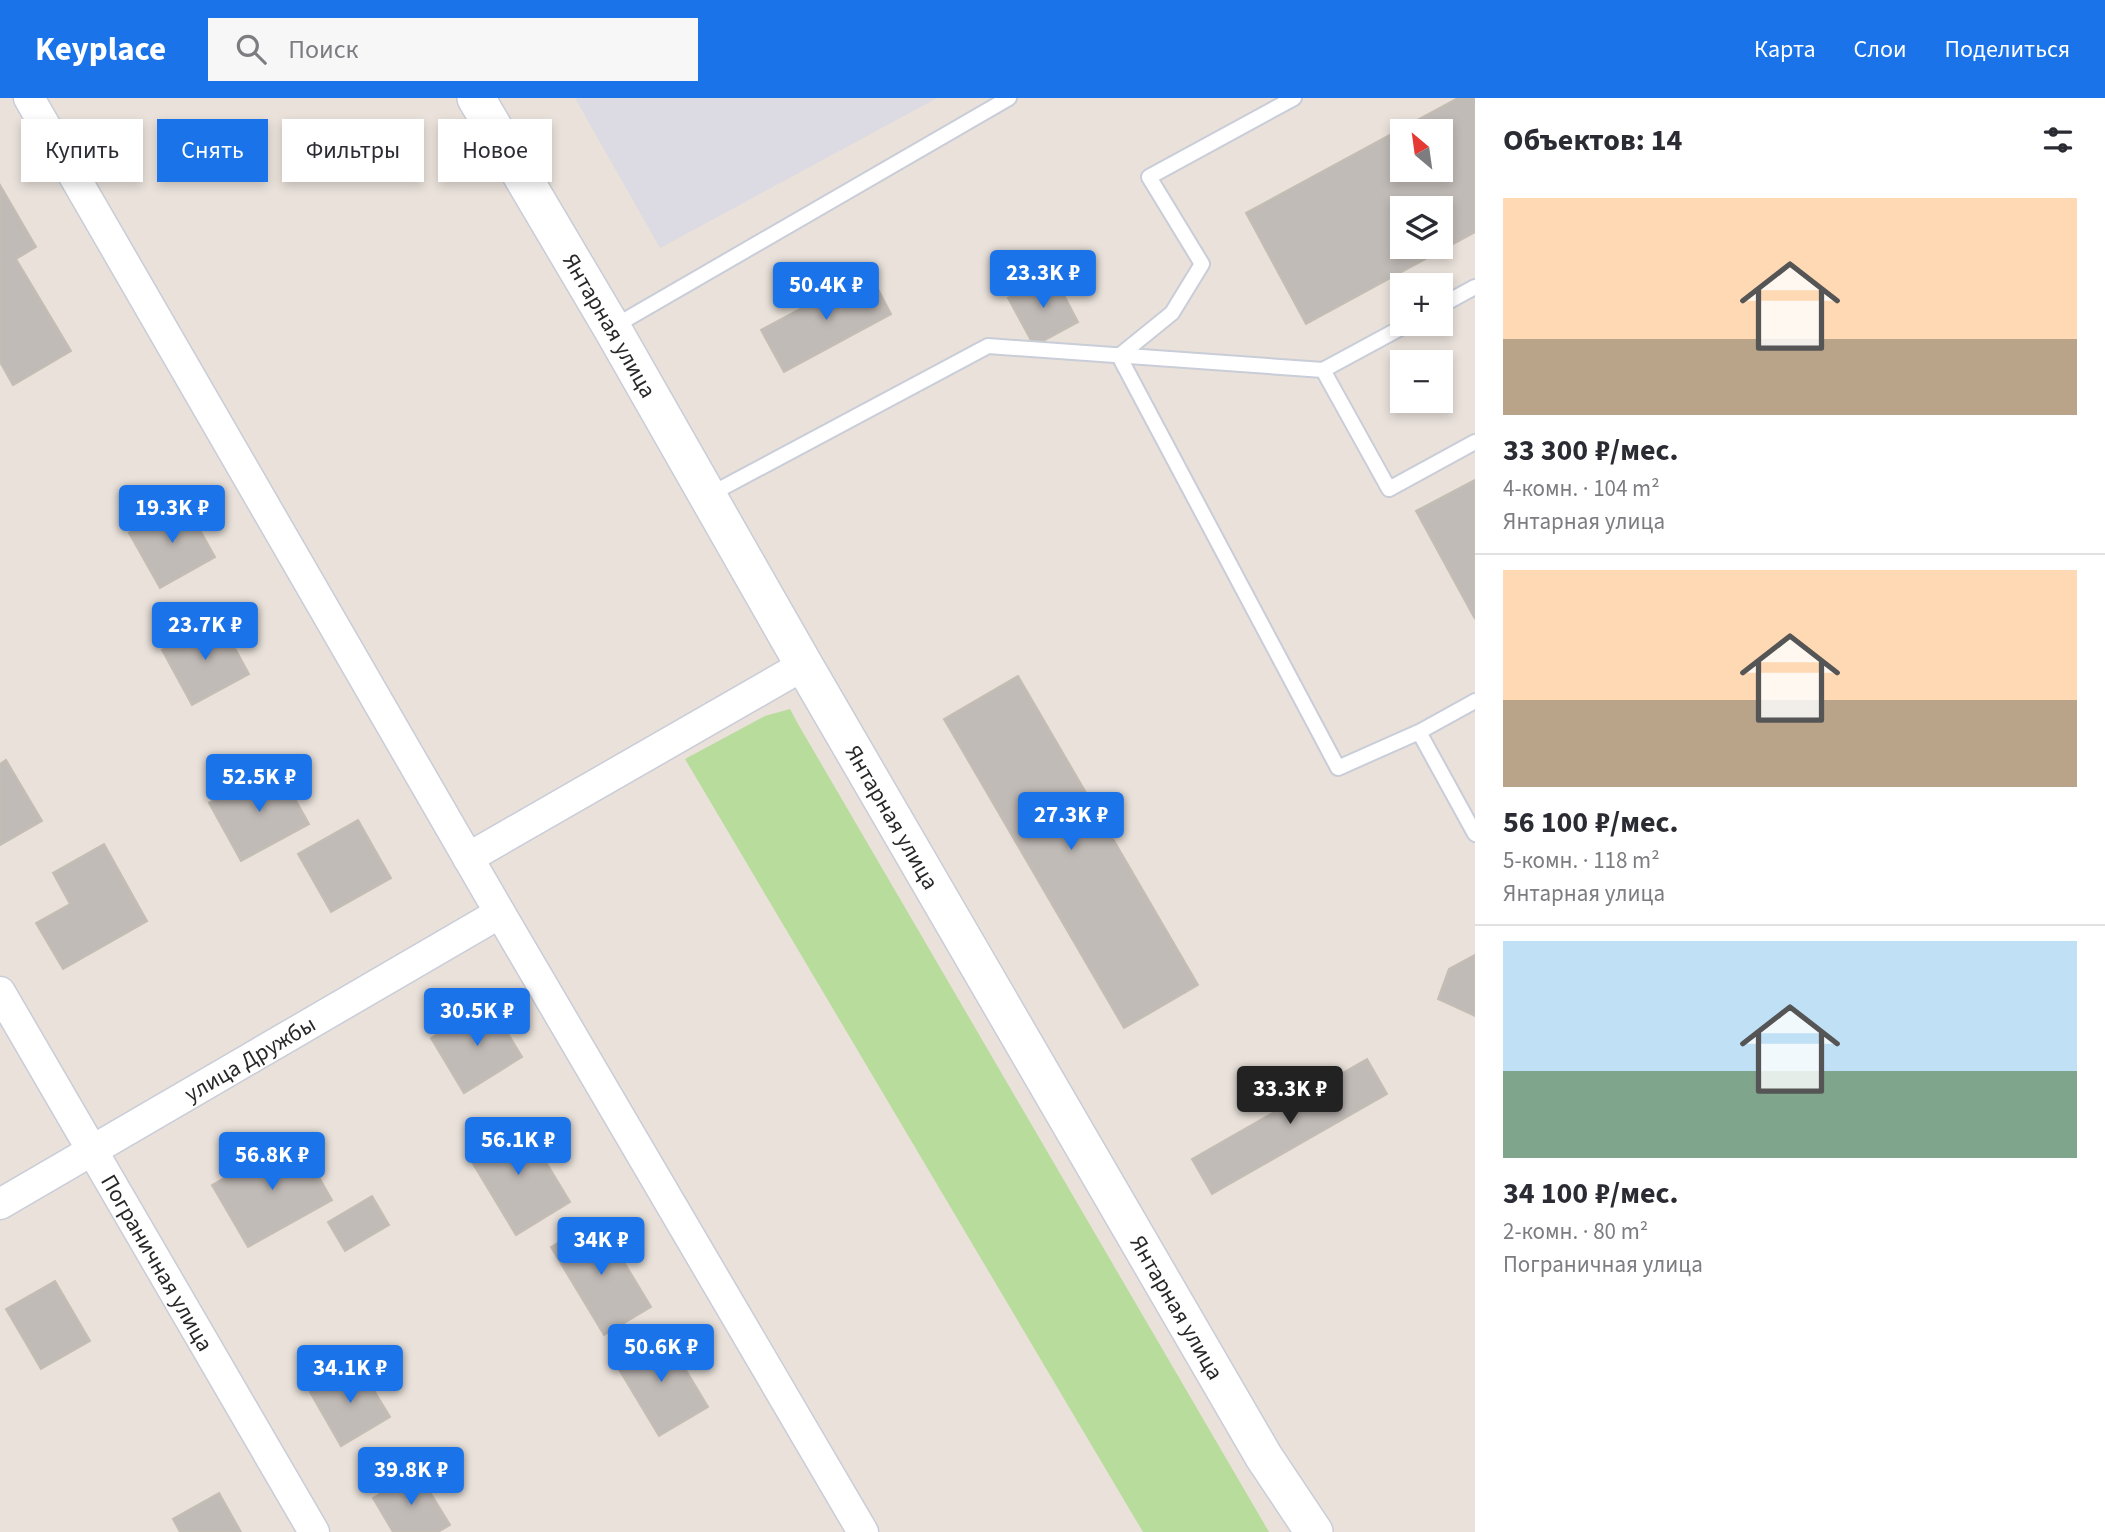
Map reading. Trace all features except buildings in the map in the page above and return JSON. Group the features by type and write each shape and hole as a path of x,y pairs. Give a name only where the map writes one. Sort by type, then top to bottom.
{"street":[{"path":"29,98 468,858 863,1532"},
{"name":"Янтарная улица","path":"476,98 1264,1457 1314,1532"},
{"path":"468,858 804,665"},
{"name":"улица Дружбы","path":"0,1204 500,913"},
{"name":"Пограничная улица","path":"0,992 314,1532"}],"lane":[{"path":"611,328 1009,98"},
{"path":"1119,356 1172,313 1202,264 1149,177 1294,98"},
{"path":"1453,299 1475,287"},
{"path":"708,496 988,346 1323,370 1390,334"},
{"path":"1119,356 1338,768 1419,732 1475,701"},
{"path":"1323,370 1388,489 1475,442"},
{"path":"1419,732 1475,834"}],"shaded area":[{"path":"575,98 937,98 660,248"}],"green space":[{"path":"790,709 1269,1532 1143,1532 685,759 765,716"}]}
